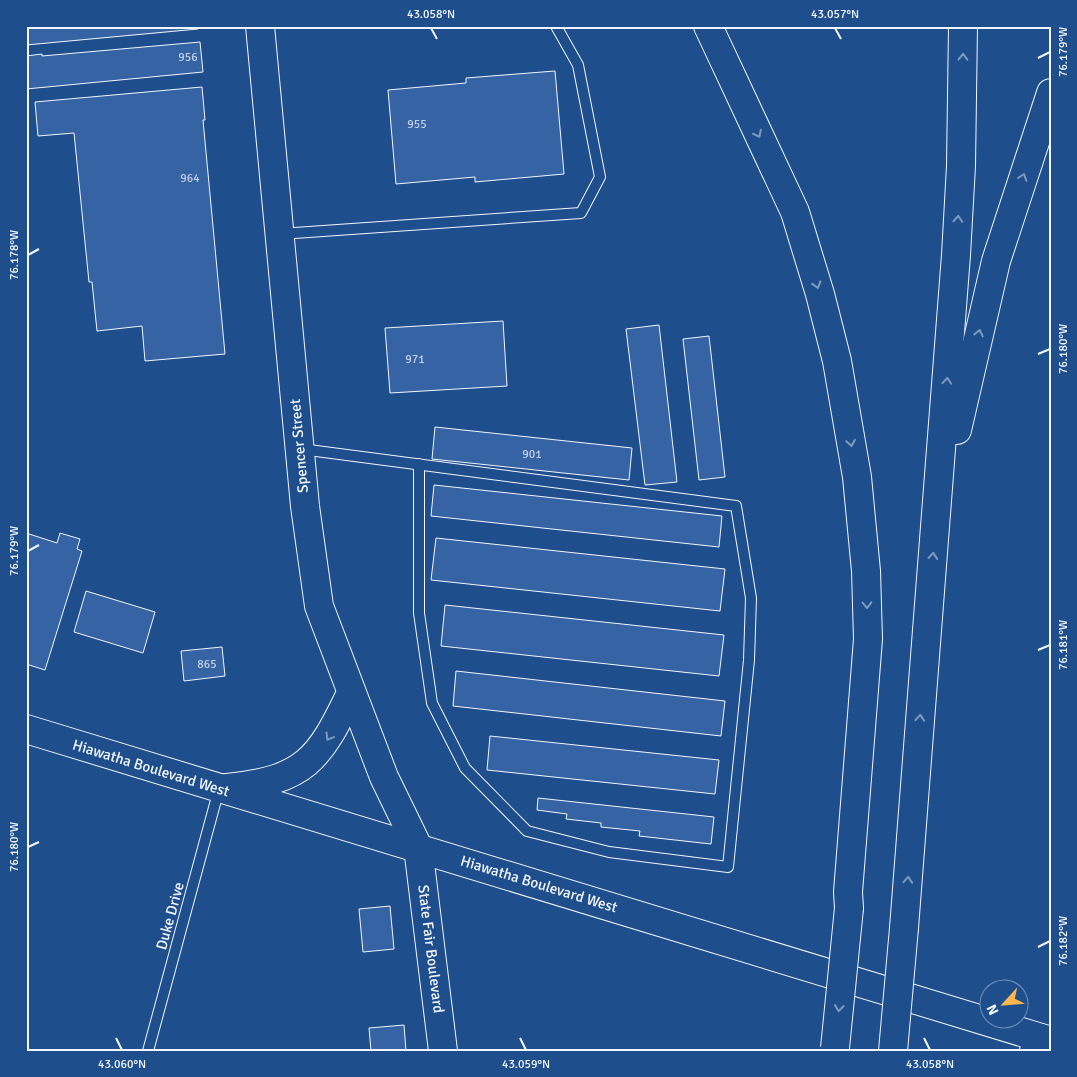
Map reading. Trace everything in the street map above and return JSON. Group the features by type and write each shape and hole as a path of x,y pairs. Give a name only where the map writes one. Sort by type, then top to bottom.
{"main road":[{"name":"Spencer Street","path":"260,26 305,506 319,606 384,777 418,847"},
{"path":"695,26 745,108"},
{"path":"708,26 795,212 820,294 837,361 857,477 866,571 868,639 848,892 849,908 835,1050"},
{"path":"893,1051 937,517 958,225 963,26"},
{"path":"937,517 996,260 1051,93"},
{"path":"219,789 254,785 283,777 305,764 319,753 330,737 351,693"},
{"name":"Hiawatha Boulevard West","path":"26,730 418,847 1042,1043"},
{"name":"State Fair Boulevard","path":"418,847 443,1051"}],"lane":[{"path":"280,234 581,213 600,176 578,65 556,26"},
{"path":"300,448 736,506 751,598 749,660 728,867 609,852 527,831 466,768 432,703 419,613 419,464"},
{"name":"Duke Drive","path":"148,1051 219,789"}],"building":[{"path":"26,26 198,26 198,29 26,45"},
{"path":"200,42 203,72 26,89 26,56"},
{"path":"555,71 564,174 475,182 475,177 396,184 388,90 466,83 466,78"},
{"path":"202,87 205,120 203,120 225,354 145,361 142,326 97,331 92,282 89,282 74,133 38,136 35,102"},
{"path":"503,321 507,386 390,393 385,328"},
{"path":"659,325 677,482 645,485 626,329"},
{"path":"709,336 725,477 699,480 683,339"},
{"path":"435,427 632,448 629,480 432,459"},
{"path":"434,485 722,516 719,547 431,516"},
{"path":"26,533 57,543 60,533 80,539 77,549 82,551 45,670 26,664"},
{"path":"436,538 725,569 720,611 431,580"},
{"path":"86,591 155,612 143,653 74,632"},
{"path":"445,605 724,635 719,676 441,646"},
{"path":"222,647 225,676 184,681 181,651"},
{"path":"456,671 725,701 721,736 453,706"},
{"path":"490,736 719,760 715,794 487,770"},
{"path":"538,798 714,817 711,844 639,836 640,831 601,827 601,823 566,819 567,814 537,810"},
{"path":"390,906 394,949 363,952 359,909"},
{"path":"404,1025 406,1051 371,1051 369,1028"}]}
